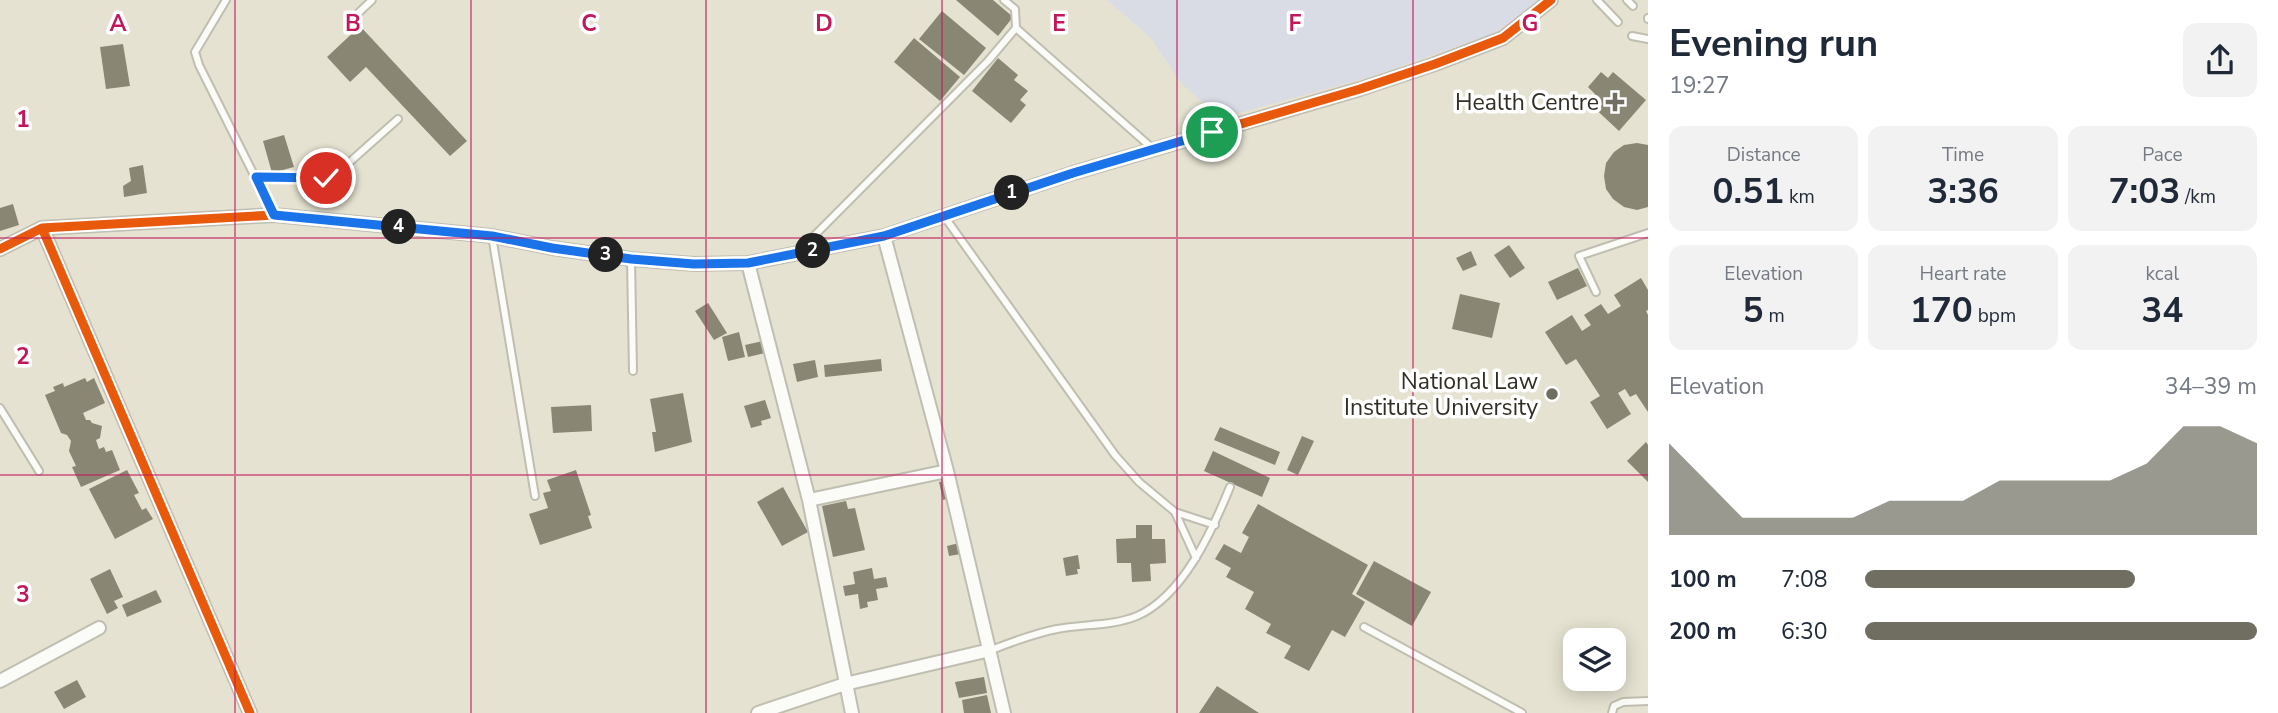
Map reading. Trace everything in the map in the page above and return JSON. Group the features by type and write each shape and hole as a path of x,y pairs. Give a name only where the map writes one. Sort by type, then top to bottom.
{"street":[{"path":"0,249 42,228 274,215 492,236 631,259 694,264 748,263 884,236 1154,149 1360,89 1503,38 1551,0"},
{"path":"42,228 250,713"},
{"path":"884,236 947,471 1004,713"},
{"path":"748,263 808,500 852,713"},
{"path":"808,500 947,471"},
{"path":"0,681 99,628"},
{"path":"758,713 845,684 990,650"}],"lane":[{"path":"226,0 195,52 274,215"},
{"path":"351,20 372,0"},
{"path":"1004,0 1015,9"},
{"path":"790,255 820,231 988,61 1016,28 1015,9 1020,0"},
{"path":"1597,0 1618,22"},
{"path":"1016,28 1154,149"},
{"path":"1632,36 1648,39"},
{"path":"256,177 334,176 398,119"},
{"path":"944,216 1115,455 1139,482 1175,512 1215,525"},
{"path":"1596,292 1579,256 1648,233"},
{"path":"492,236 535,496"},
{"path":"631,259 633,371"},
{"path":"0,408 38,471"},
{"path":"990,650 1056,629 1137,616 1161,601 1196,558 1215,525 1230,487"},
{"path":"1175,512 1196,558"},
{"path":"1364,627 1522,713"},
{"path":"1612,713 1614,706 1623,702 1648,701"}],"shaded area":[{"path":"1107,0 1549,0 1490,35 1370,77 1220,118 1181,83 1150,37"}],"building":[{"path":"956,0 993,0 1013,17 998,36"},
{"path":"942,11 986,48 964,75 919,39"},
{"path":"360,26 467,141 450,156 366,67 350,82 327,57"},
{"path":"914,38 960,77 940,101 894,62"},
{"path":"123,44 130,86 106,89 100,47"},
{"path":"998,58 1018,75 1014,80 1028,91 1020,100 1026,105 1011,123 972,91"},
{"path":"1601,72 1608,78 1613,72 1646,100 1619,131 1588,102 1595,94 1588,87"},
{"path":"284,135 294,167 272,173 263,141"},
{"path":"1624,145 1648,145 1648,207 1637,210 1624,207 1613,199 1606,189 1604,176 1606,163 1614,152"},
{"path":"143,165 147,193 124,197 123,186 131,181 129,168"},
{"path":"13,204 19,225 0,231 0,208"},
{"path":"1509,245 1525,268 1510,278 1494,255"},
{"path":"1471,251 1477,265 1463,271 1456,258"},
{"path":"1578,268 1587,286 1557,300 1548,282"},
{"path":"1641,278 1648,290 1648,412 1636,394 1630,397 1625,389 1618,393 1631,414 1607,429 1590,402 1600,396 1576,359 1566,365 1545,332 1572,315 1582,331 1591,325 1584,315 1601,304 1608,314 1621,306 1614,295"},
{"path":"1460,294 1500,303 1492,338 1452,329"},
{"path":"708,303 727,333 714,340 695,311"},
{"path":"739,332 745,357 728,361 722,337"},
{"path":"767,340 769,352 748,357 745,345"},
{"path":"881,359 882,371 825,377 824,365"},
{"path":"815,360 818,377 797,382 793,364"},
{"path":"85,378 87,382 94,378 105,403 83,413 86,420 102,426 100,438 96,440 99,449 104,447 106,452 112,450 120,470 81,487 72,467 76,466 69,451 71,441 67,435 61,433 45,395 55,391 53,387 63,383 64,387"},
{"path":"683,393 692,442 655,452 652,432 656,432 650,399"},
{"path":"765,400 771,418 761,421 762,425 751,428 744,406"},
{"path":"591,405 592,431 553,433 551,407"},
{"path":"1220,427 1280,452 1275,465 1214,440"},
{"path":"1302,436 1314,441 1298,475 1287,470"},
{"path":"1646,442 1648,445 1648,482 1627,461"},
{"path":"1213,451 1270,478 1262,497 1204,471"},
{"path":"127,470 139,493 134,495 142,510 146,508 153,519 115,539 89,489"},
{"path":"576,470 591,515 588,516 592,528 540,545 529,514 548,508 543,493 551,491 547,480"},
{"path":"947,480 951,498 943,500 939,482"},
{"path":"783,487 808,532 782,546 757,502"},
{"path":"846,501 848,509 855,508 865,550 833,557 822,506"},
{"path":"1258,504 1368,565 1352,594 1365,602 1345,637 1332,630 1309,671 1284,658 1291,646 1266,633 1271,624 1245,609 1254,592 1226,577 1231,568 1215,559 1224,544 1241,553 1249,537 1242,533"},
{"path":"1136,525 1152,525 1152,539 1165,539 1166,563 1150,564 1151,581 1132,582 1131,563 1117,563 1116,539 1136,538"},
{"path":"959,543 961,554 949,556 947,546"},
{"path":"1078,555 1078,574 1066,576 1063,558"},
{"path":"1374,561 1431,592 1412,626 1356,594"},
{"path":"872,568 874,579 886,577 888,587 876,589 878,600 867,602 868,607 860,609 858,594 845,596 843,586 855,584 853,572"},
{"path":"110,569 123,597 114,601 118,608 107,614 90,579"},
{"path":"156,590 162,602 127,617 122,605"},
{"path":"984,677 987,693 959,698 955,682"},
{"path":"77,680 86,697 64,709 54,692"},
{"path":"1217,686 1259,713 1199,713"},
{"path":"987,695 991,713 964,713 962,700"}],"cycle path":[{"path":"0,249 42,228 274,215 492,236 631,259 694,264 748,263 884,236 1073,173 1360,89 1503,38 1551,0"},
{"path":"42,228 250,713"}],"place":[{"name":"Health Centre","path":"1615,102"},
{"name":"National Law Institute University","path":"1552,394"}],"route":[{"path":"326,178 256,177 274,215 492,236 631,259 694,264 748,263 884,236 1073,173 1212,132"}]}
